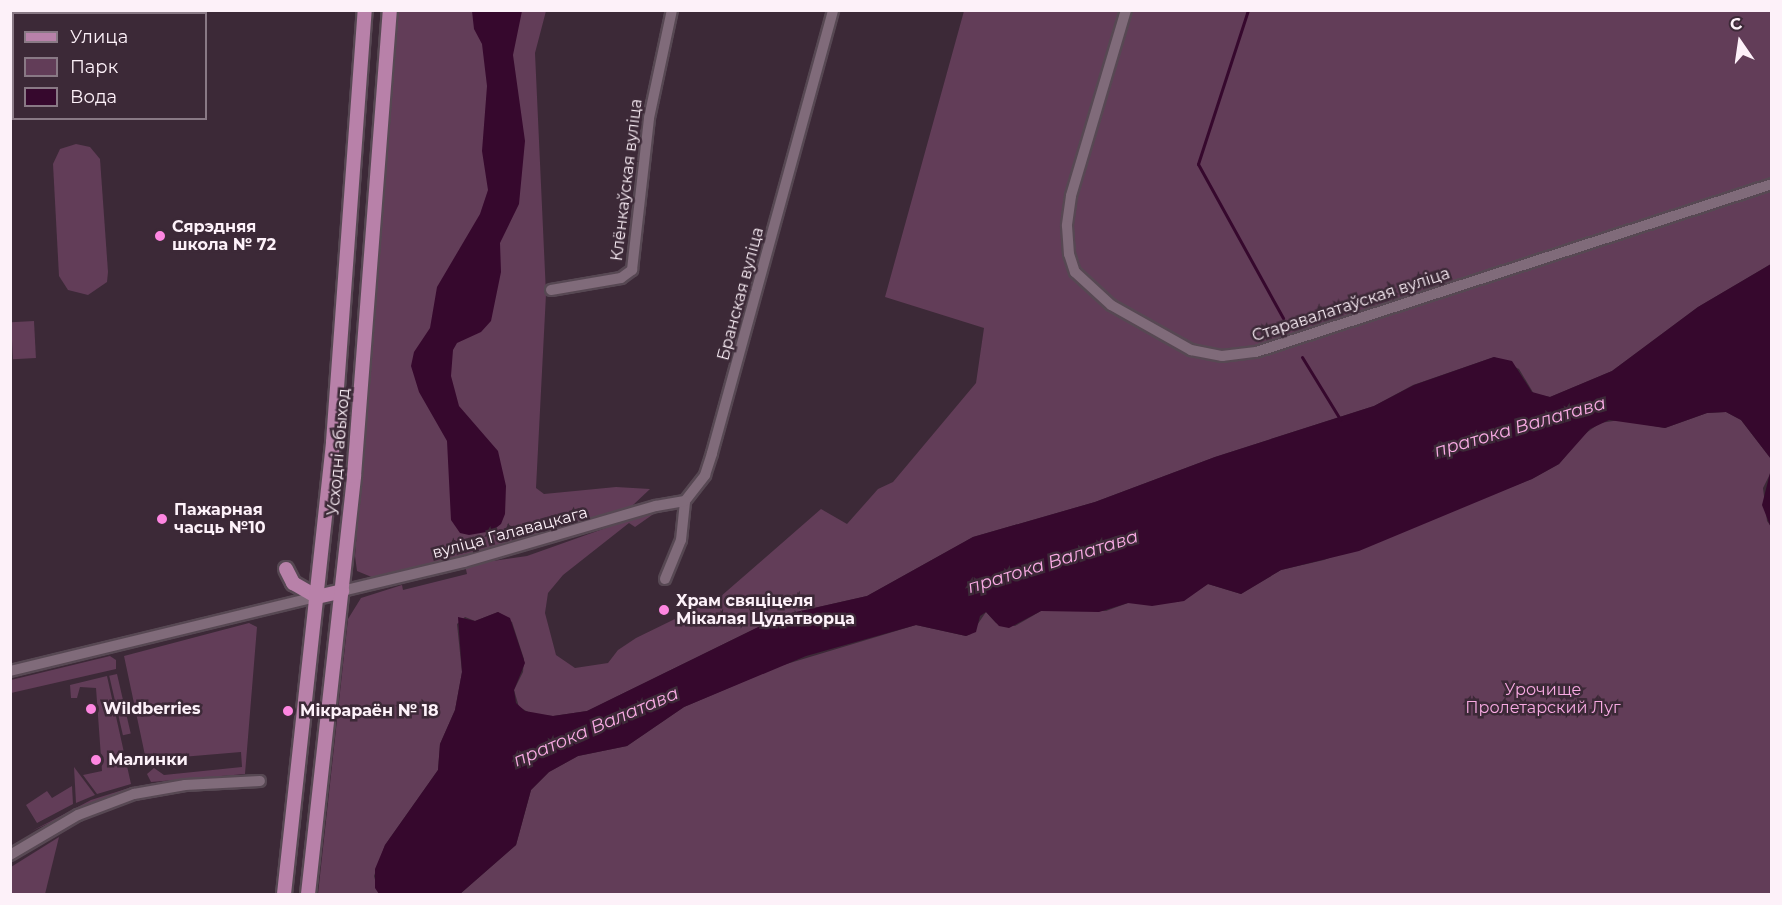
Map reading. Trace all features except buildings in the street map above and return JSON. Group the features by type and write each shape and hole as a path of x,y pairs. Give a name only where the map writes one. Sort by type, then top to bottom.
{"main road":[{"name":"Усходні абыход","path":"284,894 317,597 365,10"},
{"name":"Усходні абыход","path":"308,894 342,591 390,10"},
{"path":"286,568 293,583 317,597 342,591"}],"street":[{"name":"Клёнкаўская вуліца","path":"551,290 621,278 632,270 649,117 672,10"},
{"name":"Бранская вуліца","path":"685,501 705,475 712,453 833,10"},
{"name":"Старавалатаўская вуліца","path":"1126,10 1071,196 1067,226 1069,254 1075,272 1110,305 1191,350 1222,356 1256,352 1772,184"},
{"path":"664,579 681,540 685,501"},
{"name":"вуліца Галавацкага","path":"342,591 685,501"},
{"path":"10,671 317,597"},
{"path":"10,855 78,815 134,794 185,785 260,782"}],"green space":[{"path":"397,11 546,11 535,53 546,294 536,488 544,494 616,487 650,489 632,506 531,539 374,578 357,571 355,556"},
{"path":"964,11 1771,11 1771,264 1698,307 1612,371 1550,397 1534,394 1519,369 1494,357 1413,385 1374,406 1215,457 1095,502 973,537 867,596 783,615 587,711 553,716 532,714 519,707 514,690 523,672 524,659 512,622 498,612 475,621 465,617 457,624 462,672 455,710 440,744 438,770 385,845 374,876 379,894 318,894 348,619 361,598 402,585 403,590 467,574 465,565 527,556 662,508 635,527 629,523 563,575 548,593 545,613 556,655 575,668 608,663 618,650 636,638 720,597 821,509 847,524 878,489 893,482 976,383 984,328 885,297"},
{"path":"76,144 90,147 100,159 108,272 107,282 88,295 68,290 59,276 53,164 60,149"},
{"path":"34,321 36,358 13,359 11,322"},
{"name":"Урочище Пролетарский Луг","path":"1726,412 1741,420 1771,459 1771,472 1763,488 1767,521 1772,528 1771,894 460,894 516,845 531,790 549,772 578,756 627,746 684,707 780,666 916,625 966,636 971,634 986,612 996,623 1015,626 1041,611 1106,611 1128,603 1178,602 1208,584 1241,594 1281,570 1324,560 1532,479 1559,464 1582,436 1600,423 1620,420 1665,428 1707,413"},
{"path":"249,623 257,627 245,774 151,782 147,774 154,768 164,775 242,767 241,752 146,760 124,656"},
{"path":"110,656 116,660 116,669 11,693 11,680"},
{"path":"117,674 131,733 123,735 109,676"},
{"path":"107,676 131,784 97,794 83,775 102,771 96,688 80,687 77,698 71,698 70,685"},
{"path":"74,767 95,795 76,803"},
{"path":"72,786 73,804 37,823 26,805 47,791 52,798"},
{"path":"132,787 130,791 95,802 32,831 91,800"},
{"path":"59,837 45,894 11,894 11,867"}],"water":[{"path":"472,11 522,11 513,55 525,141 519,204 500,243 501,272 491,321 481,332 457,343 453,350 451,376 459,406 498,451 506,486 505,514 501,524 492,531 469,535 460,533 451,520 447,441 419,392 411,366 414,352 430,328 437,287 480,214 488,190 482,151 487,86 482,44 474,29"},
{"name":"пратока Валатава","path":"1771,264 1771,459 1741,420 1726,412 1707,413 1665,428 1609,420 1590,429 1559,464 1532,479 1359,551 1281,570 1241,594 1208,584 1184,601 1152,606 1128,603 1099,612 1041,611 1009,628 999,626 986,612 980,616 976,632 966,636 916,625 806,656 684,707 627,746 578,756 549,772 531,790 516,845 460,894 379,894 375,888 375,869 385,845 438,770 440,744 455,710 462,672 458,617 475,621 498,612 510,618 525,663 514,690 516,703 525,711 553,716 587,711 783,615 867,596 973,537 1095,502 1215,457 1374,406 1414,385 1494,357 1512,361 1532,392 1550,397 1612,371 1698,307"},
{"path":"1771,469 1772,528 1762,505"}],"waterway":[{"path":"1248,10 1198,164 1283,318"},
{"path":"1302,357 1340,419"}],"place":[{"name":"Сярэдняя школа № 72","path":"160,236"},
{"name":"Пажарная часць №10","path":"162,519"},
{"name":"Храм свяціцеля Мікалая Цудатворца","path":"664,610"},
{"name":"Wildberries","path":"91,709"},
{"name":"Мікрараён № 18","path":"288,711"},
{"name":"Малинки","path":"96,760"}]}
